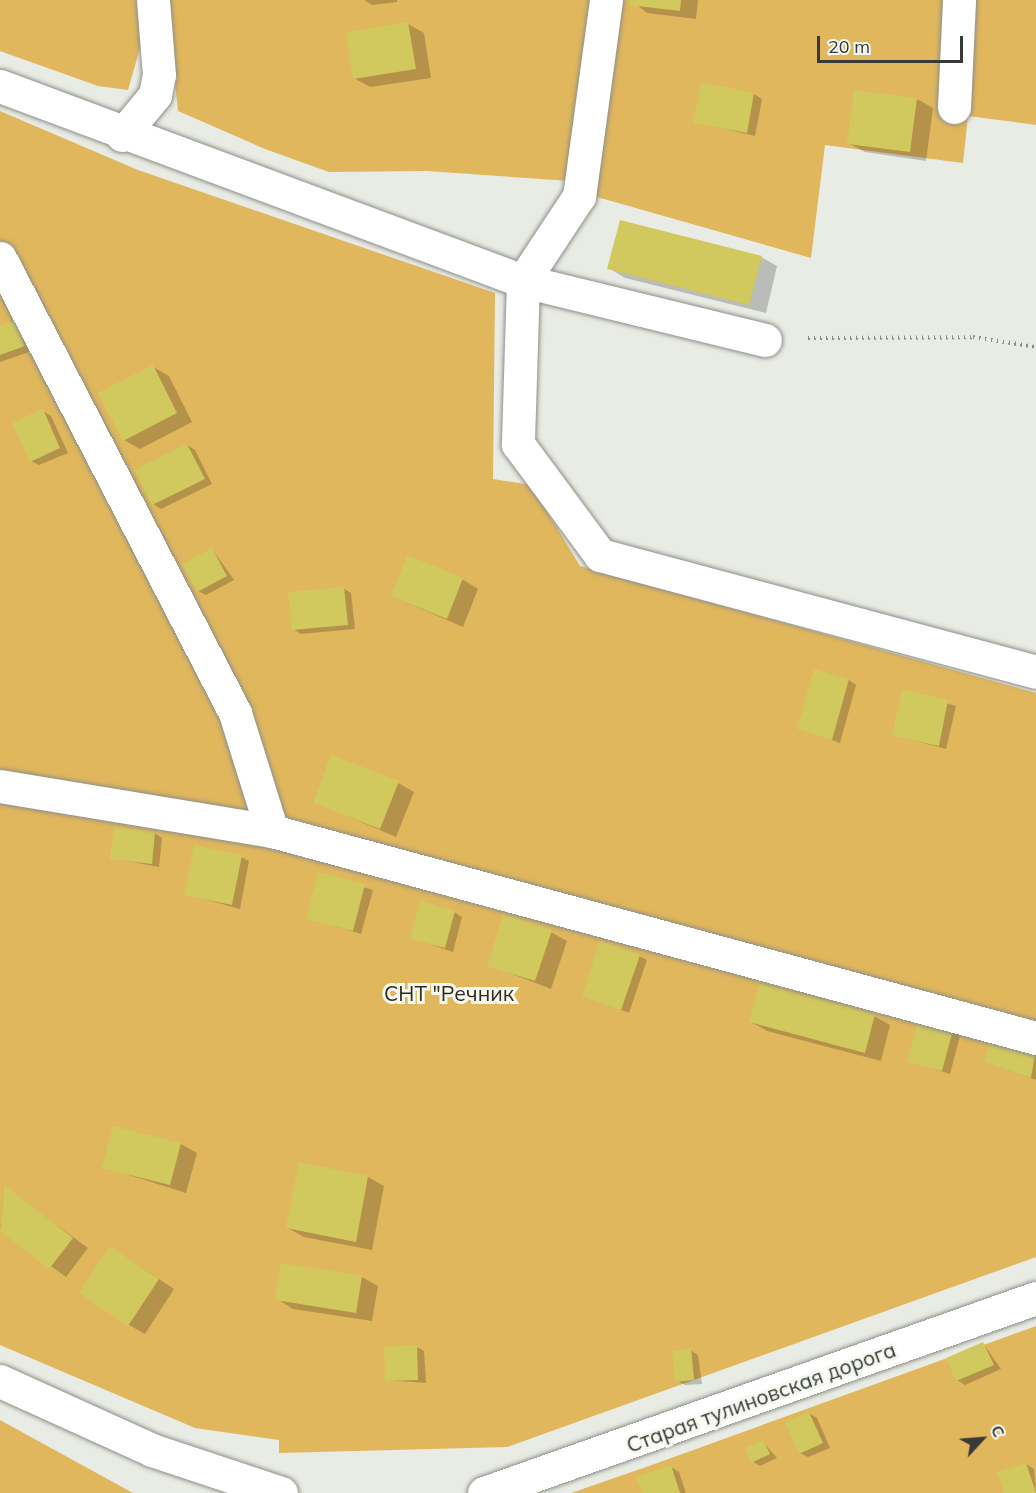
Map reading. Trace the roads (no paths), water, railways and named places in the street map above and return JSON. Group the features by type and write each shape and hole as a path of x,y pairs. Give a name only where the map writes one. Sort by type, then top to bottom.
{"street":[{"path":"122,135 155,95 159,75 153,0"},
{"path":"606,0 579,196 523,281 518,444 600,555 1036,672"},
{"path":"954,107 959,0"},
{"path":"0,86 122,135 523,281 765,340"},
{"path":"0,258 235,713 272,831"},
{"path":"0,786 272,831 1036,1038"},
{"name":"Старая тулиновская дорога","path":"484,1493 1036,1298"},
{"path":"0,1381 223,1485 281,1493"}],"park label":[{"name":"СНТ \"Речник","path":"449,993"}]}
